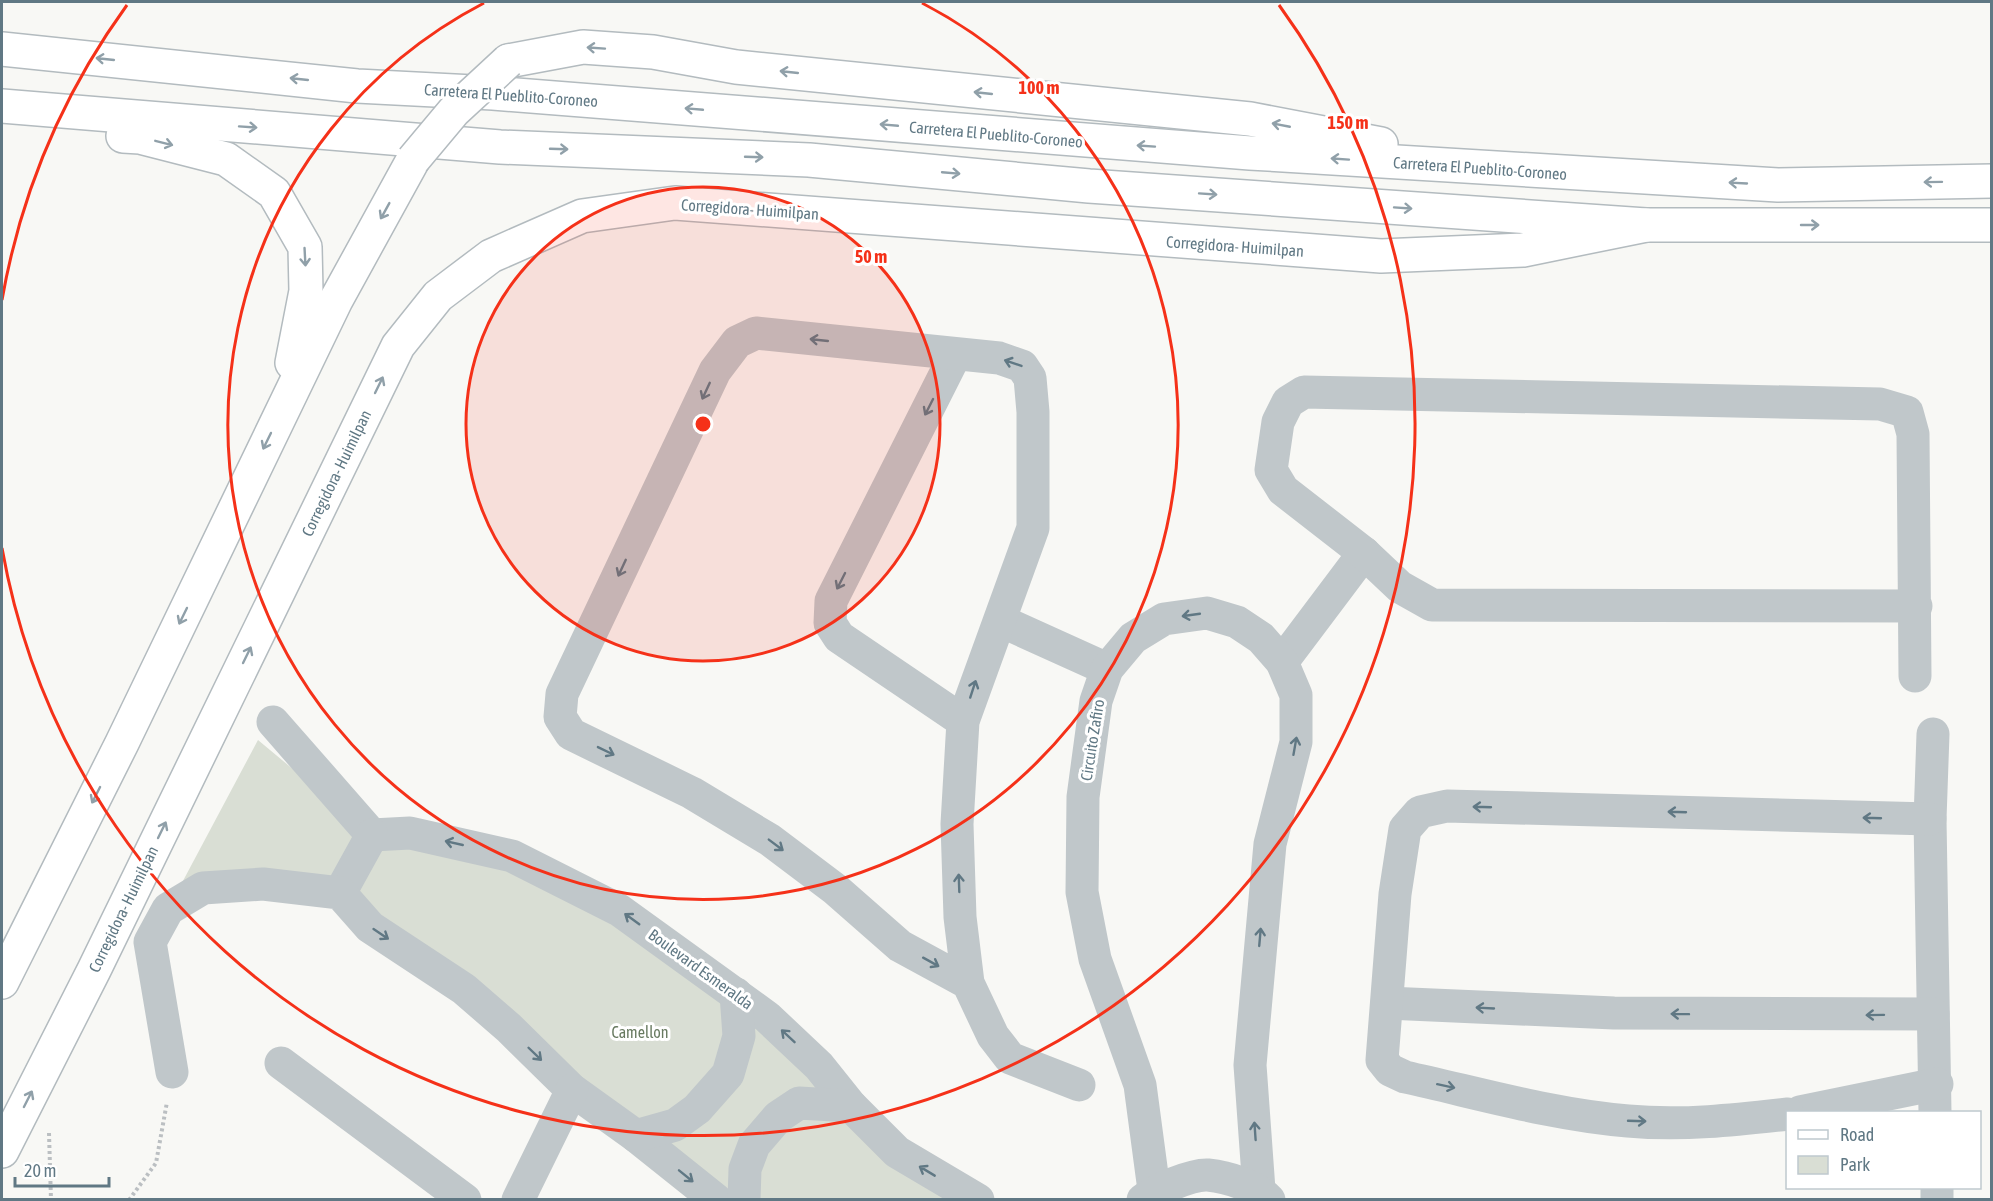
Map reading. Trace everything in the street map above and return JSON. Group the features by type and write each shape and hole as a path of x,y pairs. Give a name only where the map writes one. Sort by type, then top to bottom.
{"main road":[{"path":"2,982 122,743 336,300 413,160 454,111 508,61 583,47 653,52 747,68 1250,119 1524,171"},
{"name":"Carretera El Pueblito-Coroneo","path":"2,49 357,86 494,93 1090,142 1524,171 1778,185 1992,181"},
{"path":"2,106 500,147 809,160 1089,186 1646,225 1992,225"},
{"path":"2,127 140,137 226,159 274,193 305,247 306,291 284,406"},
{"name":"Corregidora- Huimilpan","path":"2,1151 99,959 398,346 438,296 491,256 582,216 675,203 1381,256 1523,250 1646,225"}],"street":[{"path":"968,983 900,946 835,889 770,840 692,793 571,734 560,717 562,694 715,371 737,342 756,333 999,358 1022,366 1030,378 1033,412 1032,528 1001,621 975,683 963,721 957,824 960,917 968,983 993,1036 1010,1058 1079,1085"},
{"path":"955,355 831,601 830,623 839,638 963,721"},
{"path":"1915,676 1916,606 1912,434 1907,412 1880,404 1304,392 1288,402 1278,422 1271,470 1283,490 1364,553 1400,587 1432,605 1916,606"},
{"path":"1282,662 1364,553"},
{"name":"Circuito Zafiro","path":"1149,1195 1140,1085 1095,959 1082,892 1083,797 1096,700 1107,669 1133,638 1164,619 1207,613 1238,622 1253,632 1282,662 1296,695 1296,742 1270,844 1250,1065 1264,1195"},
{"path":"1001,621 1107,669"},
{"path":"273,722 372,835 340,893"},
{"path":"1818,1111 1936,1098 1930,819 1933,734"},
{"path":"1786,1114 1706,1123 1629,1121 1562,1112 1405,1077 1390,1070 1382,1060 1395,894 1405,829 1420,812 1447,806 1930,819"},
{"name":"Boulevard Esmeralda","path":"372,835 410,833 512,856 619,910 767,1017 819,1066 851,1106 897,1152 978,1200"},
{"path":"172,1072 150,942 168,909 203,888 263,884 340,893 370,927 464,989 572,1090 636,1136 716,1200"},
{"path":"636,1136 675,1125 697,1109 728,1074 739,1036 736,994"},
{"path":"1387,1003 1614,1013 1934,1014"},
{"path":"281,1063 465,1200"},
{"path":"518,1200 572,1090"},
{"path":"744,1200 745,1169 754,1145 778,1117 799,1103 851,1106"},
{"path":"1149,1195 1207,1175 1264,1195"}],"path":[{"path":"129,1200 156,1163 172,1072"},
{"path":"48,1129 51,1200"}],"green space":[{"name":"Camellon","path":"258,740 372,835 512,856 819,1066 978,1199 716,1199 340,893 263,884 168,909"}]}
